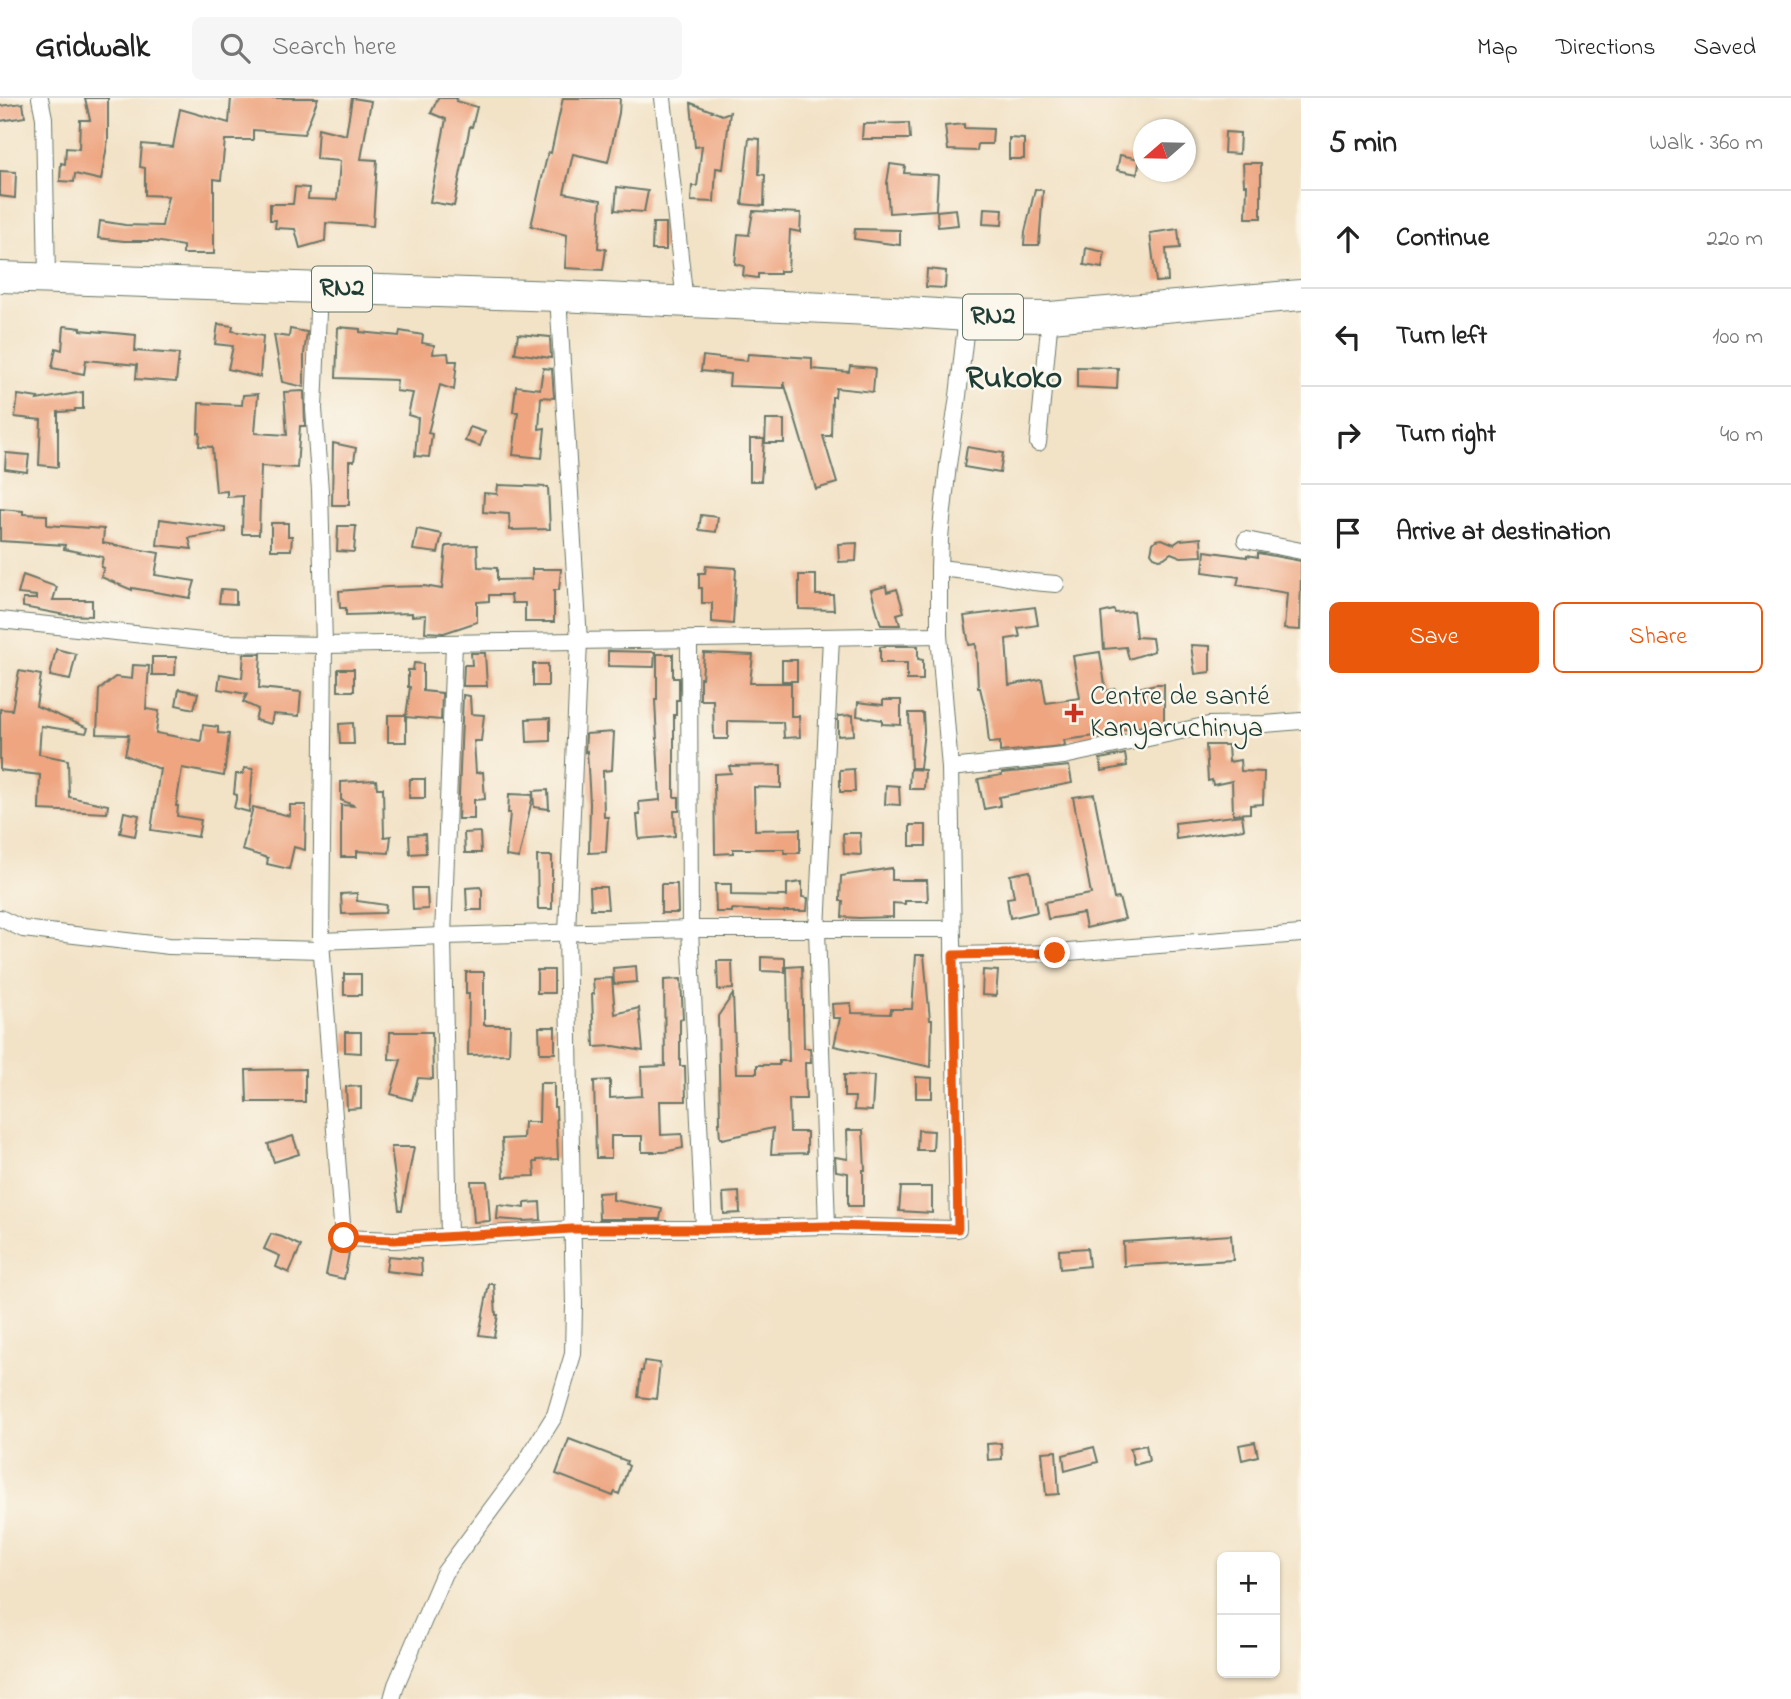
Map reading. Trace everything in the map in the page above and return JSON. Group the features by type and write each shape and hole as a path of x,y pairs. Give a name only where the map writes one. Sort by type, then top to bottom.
{"highway":[{"name":"RN2","path":"0,277 558,296 967,316 1050,317 1301,295"}],"street":[{"path":"40,98 44,118 47,278"},
{"path":"663,98 685,303"},
{"path":"319,288 314,409 320,490 324,645 321,946 344,1238 394,1240 572,1229 827,1226 958,1229 950,768 939,635 939,568 946,477 967,316"},
{"path":"392,1699 444,1573 524,1465 555,1415 573,1354 567,933 579,641 558,296"},
{"path":"1038,443 1050,317"},
{"path":"1246,540 1301,551"},
{"path":"939,568 1056,584"},
{"path":"0,620 220,643 324,645 939,635"},
{"path":"827,1226 817,930 831,638"},
{"path":"689,640 690,929 704,1229"},
{"path":"449,1236 443,936 454,643"},
{"path":"950,768 1064,755 1209,725 1301,721"},
{"path":"0,918 23,929 169,946 321,946 443,936 690,929 952,929"},
{"path":"953,955 1055,953 1301,934"}],"building":[{"path":"85,98 108,98 108,140 101,180 75,174 74,182 60,181 61,163 65,164 66,148 79,149 80,120 90,120"},
{"path":"231,98 318,98 304,134 253,130 253,140 225,140 221,180 214,179 214,254 183,254 183,246 155,241 98,238 100,221 162,226 168,196 145,195 145,168 140,167 142,144 173,147 180,109 229,123"},
{"path":"352,98 371,101 361,159 377,160 373,226 326,223 325,241 300,248 295,229 275,228 276,220 270,220 270,204 293,204 295,187 309,188 308,199 337,200 340,161 316,159 318,128 346,135"},
{"path":"438,98 457,98 456,101 477,107 472,127 470,126 454,206 430,202 446,119 431,113"},
{"path":"563,98 620,98 608,162 573,154 564,193 601,200 598,248 606,249 603,270 565,268 567,235 531,226"},
{"path":"23,103 25,117 0,121 0,106"},
{"path":"691,103 722,115 730,112 723,169 716,168 714,202 691,201 692,186 697,186 702,146 695,147"},
{"path":"909,123 910,139 862,139 863,124"},
{"path":"964,124 964,128 993,129 992,144 978,144 977,151 948,150 945,126"},
{"path":"1225,132 1240,133 1239,154 1224,153"},
{"path":"749,138 760,139 759,174 765,175 764,206 742,204"},
{"path":"1009,138 1024,139 1024,159 1009,159"},
{"path":"1120,155 1133,158 1133,173 1117,170"},
{"path":"1243,163 1261,163 1261,218 1246,218 1247,185 1244,185"},
{"path":"890,164 905,166 904,173 938,175 936,210 889,213 887,183"},
{"path":"0,171 16,172 15,198 0,196"},
{"path":"617,187 648,191 644,212 615,210"},
{"path":"1035,189 1043,190 1039,245 1024,245 1025,232"},
{"path":"984,208 1003,209 1002,225 983,224"},
{"path":"956,209 958,225 938,227 937,211"},
{"path":"753,211 801,213 800,232 790,230 788,271 780,271 780,274 758,274 758,278 743,276 744,266 735,264 738,234 749,235"},
{"path":"653,223 666,223 666,250 652,250"},
{"path":"855,229 900,230 900,245 854,239"},
{"path":"1178,229 1180,248 1166,249 1168,281 1156,282 1150,233"},
{"path":"1086,248 1105,252 1102,268 1084,265"},
{"path":"927,269 946,271 945,288 926,287"},
{"path":"218,324 233,326 232,331 263,336 260,377 228,369 233,346 215,344"},
{"path":"64,326 136,335 135,351 179,354 176,382 136,379 137,365 86,360 84,374 52,368 56,348 62,350"},
{"path":"338,327 399,336 400,331 423,335 422,343 434,345 433,354 448,353 449,361 457,361 454,390 440,385 428,433 432,434 429,457 415,456 418,418 408,415 413,393 396,391 397,380 336,378"},
{"path":"290,329 307,332 304,387 282,382 274,335 289,337"},
{"path":"518,334 550,337 551,358 515,353"},
{"path":"748,354 812,358 812,369 849,372 850,366 875,368 873,392 836,388 835,397 832,397 831,436 823,436 837,483 816,489 784,382 784,388 729,386 730,374 701,371 703,356 747,361"},
{"path":"1077,367 1118,368 1117,389 1077,387"},
{"path":"543,368 552,369 554,398 541,397 539,429 545,428 542,458 513,455 518,412 513,412 516,386 540,389"},
{"path":"304,391 305,426 300,426 297,468 261,466 259,534 242,534 243,496 227,497 227,491 216,492 212,447 199,446 199,403 242,405 243,395 258,394 255,433 287,435 284,392"},
{"path":"83,392 83,409 58,412 58,467 39,465 41,420 15,417 18,395 38,398 37,400"},
{"path":"766,420 784,420 784,443 765,443"},
{"path":"470,427 485,432 480,446 465,441"},
{"path":"750,439 764,439 761,481 750,481"},
{"path":"333,443 356,448 354,461 349,461 349,505 332,505"},
{"path":"967,447 1003,453 1000,473 964,467"},
{"path":"6,453 29,455 27,472 5,469"},
{"path":"498,485 548,487 550,529 510,530 509,514 483,512 484,493 497,494"},
{"path":"0,509 47,515 47,525 104,529 103,543 159,553 155,575 195,581 190,598 132,590 101,577 103,557 64,549 65,545 0,541"},
{"path":"701,515 718,517 716,532 699,530"},
{"path":"160,519 226,528 226,532 189,538 192,549 157,545"},
{"path":"271,523 288,523 288,536 292,536 291,550 271,550"},
{"path":"338,526 356,526 354,552 337,551"},
{"path":"417,529 442,534 438,553 413,550"},
{"path":"1201,538 1202,556 1181,557 1171,553 1159,559 1151,553 1156,540 1162,539 1174,544 1180,540"},
{"path":"857,543 856,561 839,562 838,544"},
{"path":"477,545 478,567 497,568 497,580 532,579 532,569 561,569 559,590 554,590 554,622 525,622 525,603 512,603 511,595 489,595 489,601 477,602 477,622 444,633 425,632 426,615 346,615 346,608 340,608 339,591 424,586 442,589 446,546"},
{"path":"1205,551 1247,557 1258,557 1258,553 1301,561 1300,630 1284,629 1287,593 1237,585 1239,577 1203,572"},
{"path":"706,566 736,568 733,624 712,622 712,603 702,603 699,573 705,573"},
{"path":"23,575 57,587 53,600 92,600 92,616 65,615 23,607 23,599 36,599 36,596 18,594"},
{"path":"799,575 816,575 816,595 833,595 834,610 799,609"},
{"path":"886,586 887,592 897,589 904,612 897,614 900,625 881,625 871,590"},
{"path":"221,589 236,590 236,604 219,603"},
{"path":"1035,607 1038,625 1018,628 1020,637 1006,639 1009,685 1042,679 1046,703 1080,698 1073,656 1100,652 1106,691 1115,689 1116,693 1164,684 1164,722 1096,738 1064,740 1065,745 1062,746 1000,752 1000,742 989,743 986,713 978,688 976,644 969,645 964,616"},
{"path":"1114,610 1115,613 1133,611 1136,637 1152,638 1154,651 1129,659 1126,647 1104,649 1101,613"},
{"path":"1191,645 1210,646 1210,672 1195,674"},
{"path":"918,646 918,659 923,660 923,680 907,680 907,663 880,663 880,647"},
{"path":"56,649 76,654 70,680 50,676"},
{"path":"608,651 655,652 654,667 608,666"},
{"path":"471,653 485,653 487,686 463,686 464,665 472,665"},
{"path":"704,653 753,655 750,683 791,683 791,716 799,716 800,737 784,738 783,722 728,721 728,739 714,739 713,700 700,700"},
{"path":"244,654 261,654 259,688 301,692 299,716 273,714 271,724 255,720 258,709 243,702 247,694 218,689 220,674 242,678"},
{"path":"657,654 673,654 673,678 679,678 679,700 676,700 674,715 674,797 679,797 679,811 674,811 675,836 639,839 639,802 660,800 655,700"},
{"path":"152,657 176,657 175,675 152,675"},
{"path":"782,660 797,660 797,681 782,681"},
{"path":"414,663 423,664 423,691 442,693 441,720 406,717 410,687 408,670 413,670"},
{"path":"533,664 548,664 548,686 533,686"},
{"path":"133,665 149,666 146,709 159,711 156,733 201,741 203,725 218,727 218,733 229,734 224,776 182,768 177,816 201,820 198,837 151,830 160,769 125,755 129,735 97,734 99,690 115,677 132,679"},
{"path":"338,669 354,669 354,691 338,691"},
{"path":"19,671 41,675 36,706 88,728 86,733 41,726 39,754 68,760 69,797 108,805 107,813 39,810 40,775 0,770 0,709 12,710"},
{"path":"179,689 198,693 194,709 176,705"},
{"path":"463,695 470,696 471,714 484,715 481,741 474,741 476,773 483,772 485,799 474,800 474,819 458,819"},
{"path":"883,700 901,700 901,725 882,724 882,720 857,716 858,702 883,705"},
{"path":"909,713 923,713 920,768 911,768"},
{"path":"388,715 406,715 406,742 388,742"},
{"path":"853,715 854,735 838,736 838,716"},
{"path":"550,718 550,741 527,742 526,719"},
{"path":"353,723 354,744 340,744 339,724"},
{"path":"614,732 612,770 603,771 604,817 608,817 606,852 589,853 590,803 586,734"},
{"path":"1206,745 1228,745 1229,762 1240,760 1241,771 1264,772 1263,804 1250,805 1250,813 1233,814 1232,781 1213,785 1212,780 1208,781"},
{"path":"1125,754 1127,766 1102,771 1100,759"},
{"path":"781,765 781,788 754,787 755,830 800,829 800,853 784,853 784,849 733,849 733,853 715,854 714,774 731,773 729,766"},
{"path":"1069,766 1072,783 999,797 1000,806 984,809 978,779 1002,773"},
{"path":"244,768 253,769 249,812 234,808 237,795 234,794 236,774 243,774"},
{"path":"854,769 855,792 840,792 840,770"},
{"path":"910,769 925,770 924,789 909,789"},
{"path":"410,779 425,779 425,798 409,798"},
{"path":"376,780 377,788 383,788 384,837 391,836 389,853 357,851 357,857 341,857 341,805 355,806 341,800 341,782"},
{"path":"886,785 899,786 900,805 885,804"},
{"path":"548,790 549,809 534,807 533,791"},
{"path":"509,794 533,795 519,858 506,856"},
{"path":"1094,794 1114,899 1119,898 1125,919 1086,928 1083,913 1048,919 1045,902 1091,894 1073,797"},
{"path":"290,805 306,805 305,850 294,847 289,869 267,864 268,858 242,850 253,807 290,816"},
{"path":"124,812 139,815 135,836 120,833"},
{"path":"1242,815 1244,829 1176,839 1175,823"},
{"path":"910,825 926,825 926,846 910,846"},
{"path":"480,832 481,853 465,853 464,833"},
{"path":"843,833 860,833 861,855 844,854"},
{"path":"425,834 426,853 410,854 409,835"},
{"path":"537,856 552,856 552,909 538,909"},
{"path":"892,868 892,880 927,880 928,901 893,903 893,917 842,917 841,876"},
{"path":"1030,871 1037,912 1010,918 1007,898 1014,897 1010,875"},
{"path":"802,882 802,897 808,898 807,911 732,909 732,912 716,912 715,884 731,884 731,895 787,896 787,884"},
{"path":"661,884 677,884 678,913 661,913"},
{"path":"480,887 482,910 467,910 466,888"},
{"path":"590,887 606,887 608,909 591,909"},
{"path":"412,888 427,888 428,909 413,910"},
{"path":"357,893 357,901 386,905 385,913 342,914 341,894"},
{"path":"916,955 924,955 932,1020 931,1067 834,1046 840,1018 833,1018 832,1004 851,1003 852,1013 890,1014 891,1009 912,1009"},
{"path":"761,957 785,958 785,972 761,971"},
{"path":"717,961 732,961 733,989 718,990"},
{"path":"636,966 637,982 614,984 613,968"},
{"path":"802,966 804,1048 810,1048 811,1063 805,1063 806,1099 789,1099 790,1132 807,1132 807,1153 771,1154 773,1128 722,1139 719,1123 718,1016 733,994 736,1073 757,1073 757,1065 779,1065 779,1061 789,1061 787,967"},
{"path":"537,970 554,970 554,993 537,993"},
{"path":"983,970 998,971 996,996 982,995"},
{"path":"466,972 484,972 484,1025 510,1025 509,1054 468,1055 469,994 466,994"},
{"path":"344,974 361,974 361,995 344,995"},
{"path":"612,978 615,1014 639,1008 643,1051 614,1046 594,1047 593,979"},
{"path":"681,979 683,1018 680,1019 680,1066 685,1066 686,1101 660,1101 661,1135 682,1134 683,1148 664,1152 642,1152 642,1136 611,1136 611,1158 596,1158 594,1081 610,1080 610,1098 642,1096 641,1067 665,1066 664,980"},
{"path":"539,1027 555,1027 555,1053 540,1053"},
{"path":"345,1032 361,1032 361,1053 345,1052"},
{"path":"390,1032 432,1032 433,1079 418,1078 412,1100 391,1094 401,1060 389,1059"},
{"path":"305,1069 305,1102 247,1102 246,1070"},
{"path":"844,1075 874,1076 872,1111 854,1110 855,1097 844,1097"},
{"path":"916,1077 932,1078 932,1098 916,1098"},
{"path":"540,1083 554,1083 558,1159 534,1162 535,1176 504,1177 502,1139 523,1138 524,1122 539,1122"},
{"path":"361,1086 361,1108 347,1109 346,1087"},
{"path":"847,1130 863,1130 863,1206 848,1206 848,1173 836,1171 835,1157 848,1159"},
{"path":"918,1130 934,1131 933,1150 917,1150"},
{"path":"293,1136 299,1154 274,1162 268,1144"},
{"path":"391,1147 414,1147 402,1210 399,1210"},
{"path":"471,1181 487,1181 490,1221 474,1222"},
{"path":"901,1187 932,1187 932,1213 899,1211"},
{"path":"613,1192 613,1200 662,1209 660,1219 599,1219 598,1193"},
{"path":"739,1192 740,1213 724,1214 723,1193"},
{"path":"540,1202 541,1220 497,1219 498,1205 525,1208 525,1203"},
{"path":"271,1234 301,1246 289,1273 276,1267 280,1256 264,1249"},
{"path":"1231,1235 1233,1260 1124,1266 1123,1242"},
{"path":"1087,1248 1089,1266 1060,1269 1059,1250"},
{"path":"331,1250 349,1253 344,1279 326,1275"},
{"path":"388,1256 421,1259 422,1275 386,1271"},
{"path":"489,1284 494,1284 498,1315 494,1337 479,1335"},
{"path":"644,1361 660,1363 656,1399 638,1397"},
{"path":"569,1439 627,1461 629,1466 619,1494 615,1492 613,1496 556,1474"},
{"path":"1255,1442 1258,1456 1242,1460 1239,1445"},
{"path":"1001,1443 1002,1459 988,1460 987,1444"},
{"path":"1146,1445 1149,1461 1134,1465 1130,1448"},
{"path":"1094,1447 1098,1462 1065,1471 1063,1455"},
{"path":"1056,1451 1059,1494 1046,1495 1042,1452"}],"place":[{"name":"Centre de santé Kanyaruchinya","path":"1074,713"}],"district":[{"name":"Rukoko","path":"1014,379"}],"route":[{"path":"344,1238 394,1240 572,1229 827,1226 958,1229 953,955 1055,953"}]}
